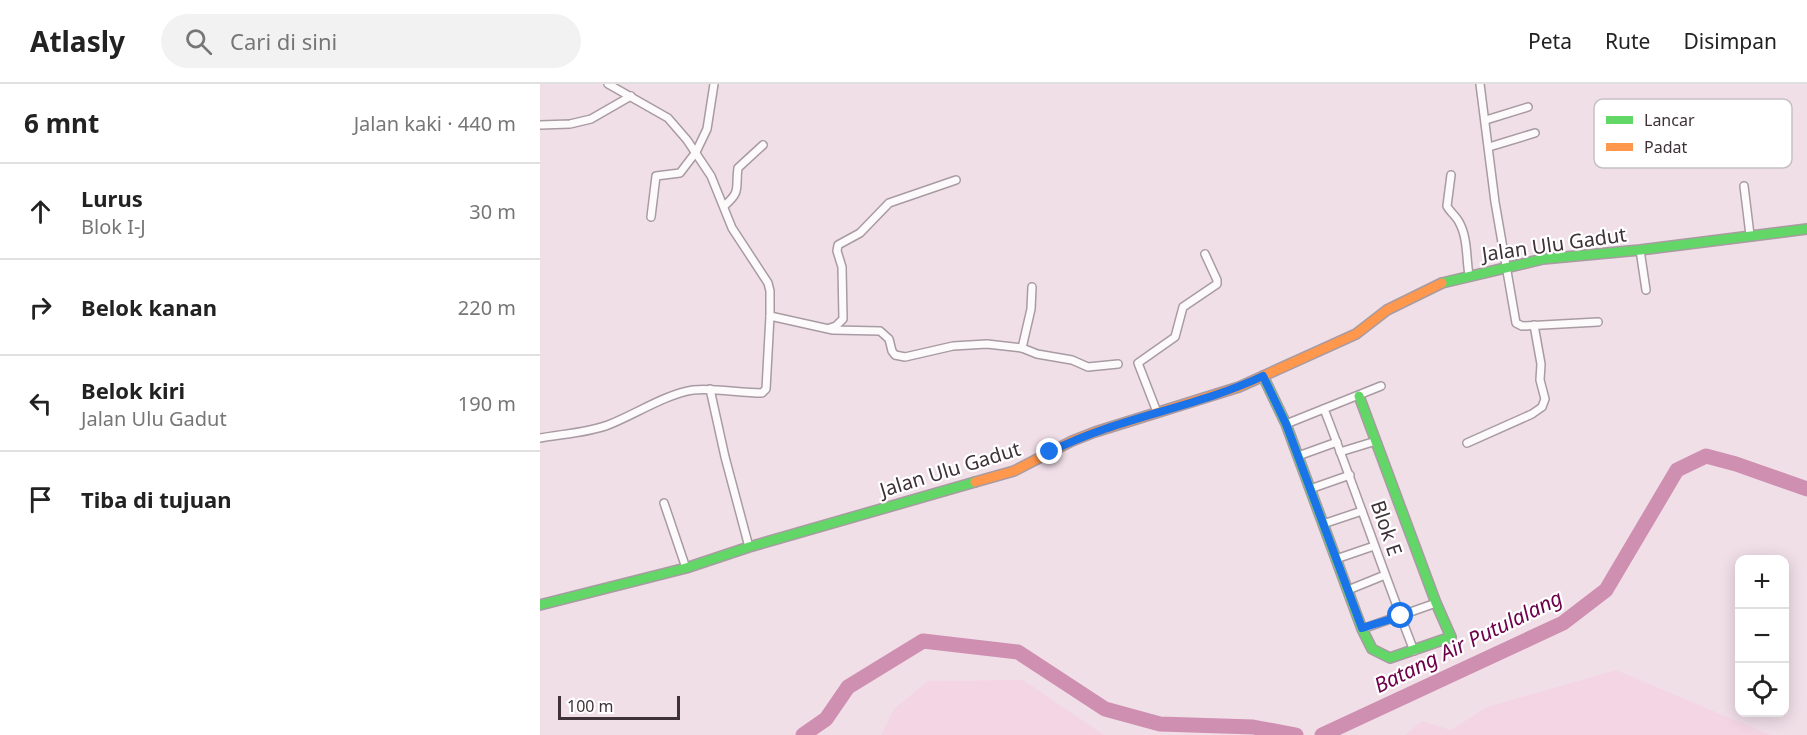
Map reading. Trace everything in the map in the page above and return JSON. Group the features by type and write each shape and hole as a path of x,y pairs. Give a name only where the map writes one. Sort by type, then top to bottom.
{"street":[{"path":"540,438 600,428 674,395 691,390 765,392 770,316 768,283 732,228 711,176 696,152 668,118 608,84"},
{"path":"651,217 656,176 680,173 696,152 707,129 714,84"},
{"path":"1480,84 1516,323 1522,327 1599,322"},
{"path":"540,125 570,124 591,119 632,96"},
{"path":"1485,120 1528,106"},
{"path":"1489,147 1535,133"},
{"path":"724,206 734,198 737,192 738,168 763,145"},
{"path":"1451,175 1447,206 1461,226 1469,275"},
{"path":"824,328 836,326 843,319 842,267 837,251 838,245 860,233 889,203 956,180"},
{"path":"1744,186 1750,235"},
{"name":"Jalan Ulu Gadut","path":"540,605 686,568 749,547 1014,471 1072,441 1239,387 1356,334 1397,305 1446,281 1544,259 1640,250 1807,229"},
{"path":"1640,250 1646,290"},
{"path":"1157,412 1138,363 1175,337 1183,307 1217,284 1205,254"},
{"path":"1022,348 1031,309 1032,287"},
{"path":"770,316 824,328 880,331 889,339 892,351 905,357 965,344 1000,344 1022,348 1036,354 1067,359 1088,367 1118,364"},
{"path":"1467,443 1532,414 1542,407 1545,399 1540,380 1534,325"},
{"path":"1263,376 1286,424 1362,628 1372,649 1390,658 1414,651"},
{"path":"1286,424 1381,386"},
{"path":"710,389 749,547"},
{"name":"Blok E","path":"1324,409 1414,651 1451,637 1436,603 1359,396"},
{"path":"1340,452 1376,441"},
{"path":"1298,456 1337,442"},
{"path":"1310,489 1350,475"},
{"path":"664,503 686,568"},
{"path":"1323,524 1362,511"},
{"path":"1336,559 1374,546"},
{"path":"1348,590 1385,576"},
{"path":"1362,628 1436,603"}],"shaded area":[{"path":"1616,670 1770,735 1405,735 1422,721 1451,730 1487,707"},
{"path":"1023,680 1104,735 881,735 894,709 928,681"}],"waterway":[{"name":"Batang Air Putulalang","path":"1322,735 1563,623 1606,590 1677,470 1706,456 1807,489"},
{"name":"Batang Air Putulalang","path":"803,735 826,719 848,687 923,641 1018,652 1105,709 1160,724 1253,727 1296,735"}],"traffic: fast":[{"path":"1442,283 1543,259 1640,250 1807,229"},
{"path":"1263,376 1286,424 1362,629 1372,649 1390,658 1451,637 1436,603 1359,396"},
{"path":"540,605 686,568 749,547 975,482"}],"traffic: slow":[{"path":"975,482 1014,471 1072,441 1095,432 1239,387 1356,334 1387,310 1442,283"}],"route":[{"path":"1050,452 1095,432 1239,387 1263,376 1286,424 1362,628 1401,616"}]}
